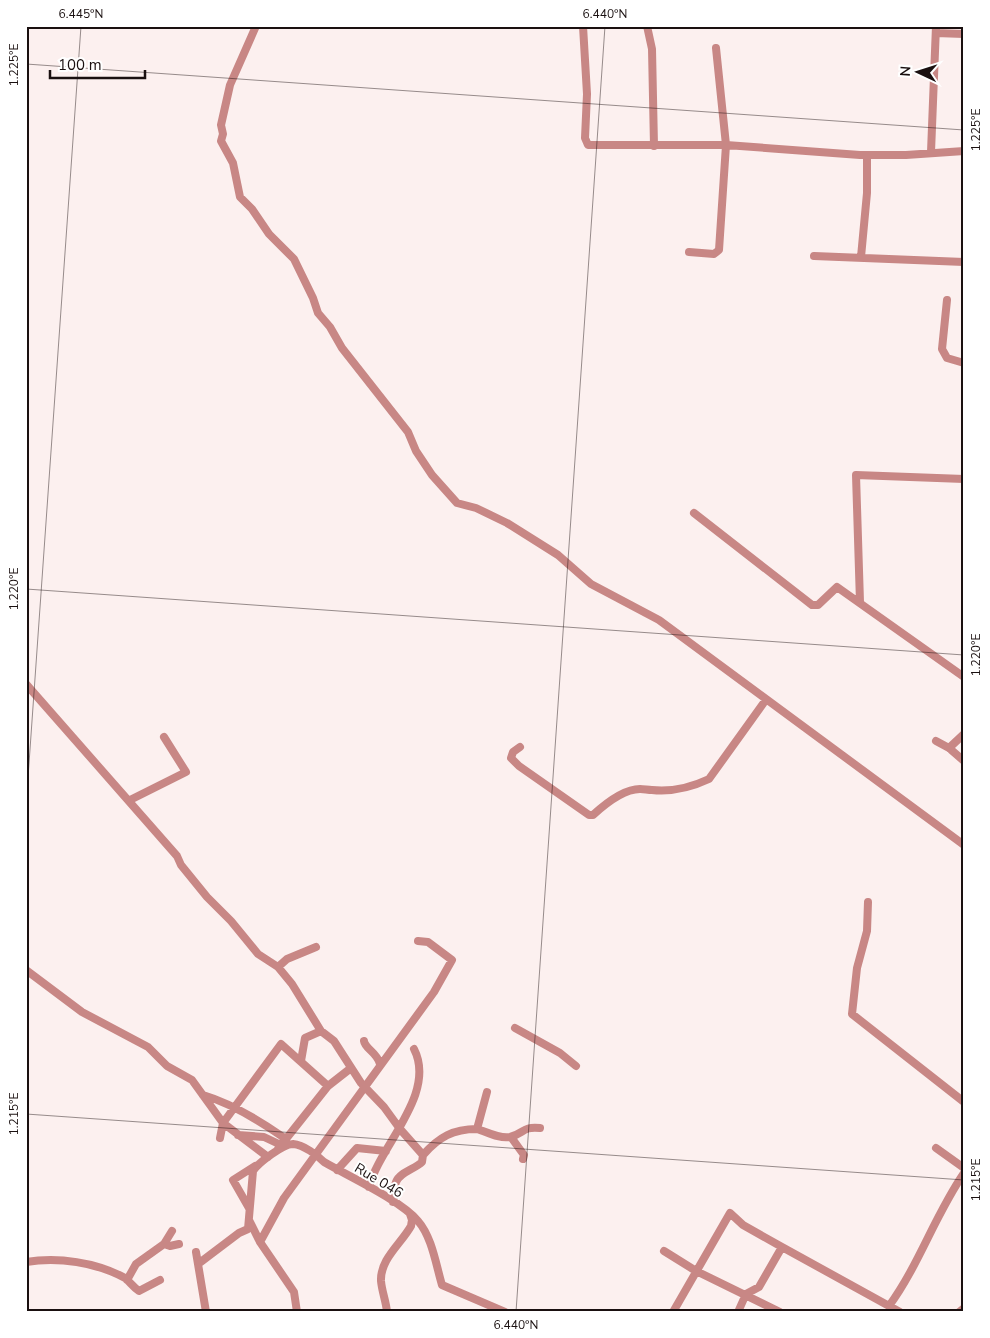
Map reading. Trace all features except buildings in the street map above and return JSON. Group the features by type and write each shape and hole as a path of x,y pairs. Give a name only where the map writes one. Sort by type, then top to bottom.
{"street":[{"path":"256,26 230,85 221,125 223,134 221,141 233,163 240,197 252,209 274,239 294,259 313,298 318,314 330,327 342,348 381,401 408,432 416,450 432,475 457,503 476,508 507,523 558,555 591,584 659,620 692,643 765,701 964,845"},
{"path":"582,26 587,94 585,138 588,146 726,145 867,155 906,155 964,151"},
{"path":"647,26 652,49 654,146"},
{"path":"931,152 936,30 964,34"},
{"path":"689,252 714,254 719,250 726,145 716,48"},
{"path":"861,257 867,193 867,155"},
{"path":"814,256 964,262"},
{"path":"947,300 942,349 947,358 964,363"},
{"path":"860,602 856,475 964,479"},
{"path":"694,513 812,604 818,605 837,587 964,677"},
{"path":"26,684 130,800 177,856 181,865 207,897 231,921 258,954 278,967 300,995 321,1031 334,1041 364,1085 393,1117 400,1129 423,1155"},
{"path":"520,747 513,752 512,758 519,766 589,815 593,815 610,801 639,788 653,791 681,788 709,779 765,701"},
{"path":"949,748 964,734"},
{"path":"130,800 186,772 164,737"},
{"path":"936,741 949,748 964,761"},
{"path":"868,902 867,931 858,968 852,1014 964,1102"},
{"path":"260,1242 284,1198 317,1154 364,1085 434,992 452,960 428,942 418,941"},
{"path":"278,967 287,959 316,947"},
{"path":"26,970 90,1018 148,1047 167,1066 192,1080 223,1123 268,1157"},
{"path":"515,1028 560,1053 576,1066"},
{"path":"301,1061 305,1038 321,1031"},
{"path":"364,1041 366,1047 378,1056 380,1064"},
{"path":"220,1138 223,1123 280,1044 328,1086"},
{"path":"369,1187 374,1172 400,1129 413,1098 420,1069 414,1048"},
{"path":"276,1153 328,1086 351,1068"},
{"path":"477,1129 487,1092"},
{"path":"204,1095 220,1100 233,1109 264,1124 283,1137 283,1143"},
{"path":"393,1202 395,1183 404,1174 422,1162 423,1155 450,1132 477,1129 504,1137 511,1137 528,1127 540,1128"},
{"path":"238,1135 264,1137 283,1143"},
{"path":"511,1137 524,1156 523,1159"},
{"name":"Rue 046","path":"249,1208 233,1180 268,1157 293,1144 317,1154 324,1162 369,1187 419,1221 430,1244 442,1285 505,1312"},
{"path":"337,1170 357,1148 386,1150"},
{"path":"936,1148 964,1168"},
{"path":"206,1312 198,1256 248,1230 253,1171 258,1164"},
{"path":"889,1306 906,1282 944,1205 964,1173"},
{"path":"387,1312 382,1271 387,1259 411,1226 410,1214"},
{"path":"674,1312 730,1214 743,1225 782,1248 900,1312"},
{"path":"249,1220 260,1242 294,1292 297,1312"},
{"path":"127,1280 136,1264 164,1244 172,1231"},
{"path":"164,1244 170,1246 179,1244"},
{"path":"738,1312 746,1294 759,1287 782,1248"},
{"path":"664,1251 696,1271 780,1312"},
{"path":"26,1262 41,1259 96,1266 127,1280 139,1291 160,1280"},
{"path":"959,1312 964,1308"}]}
